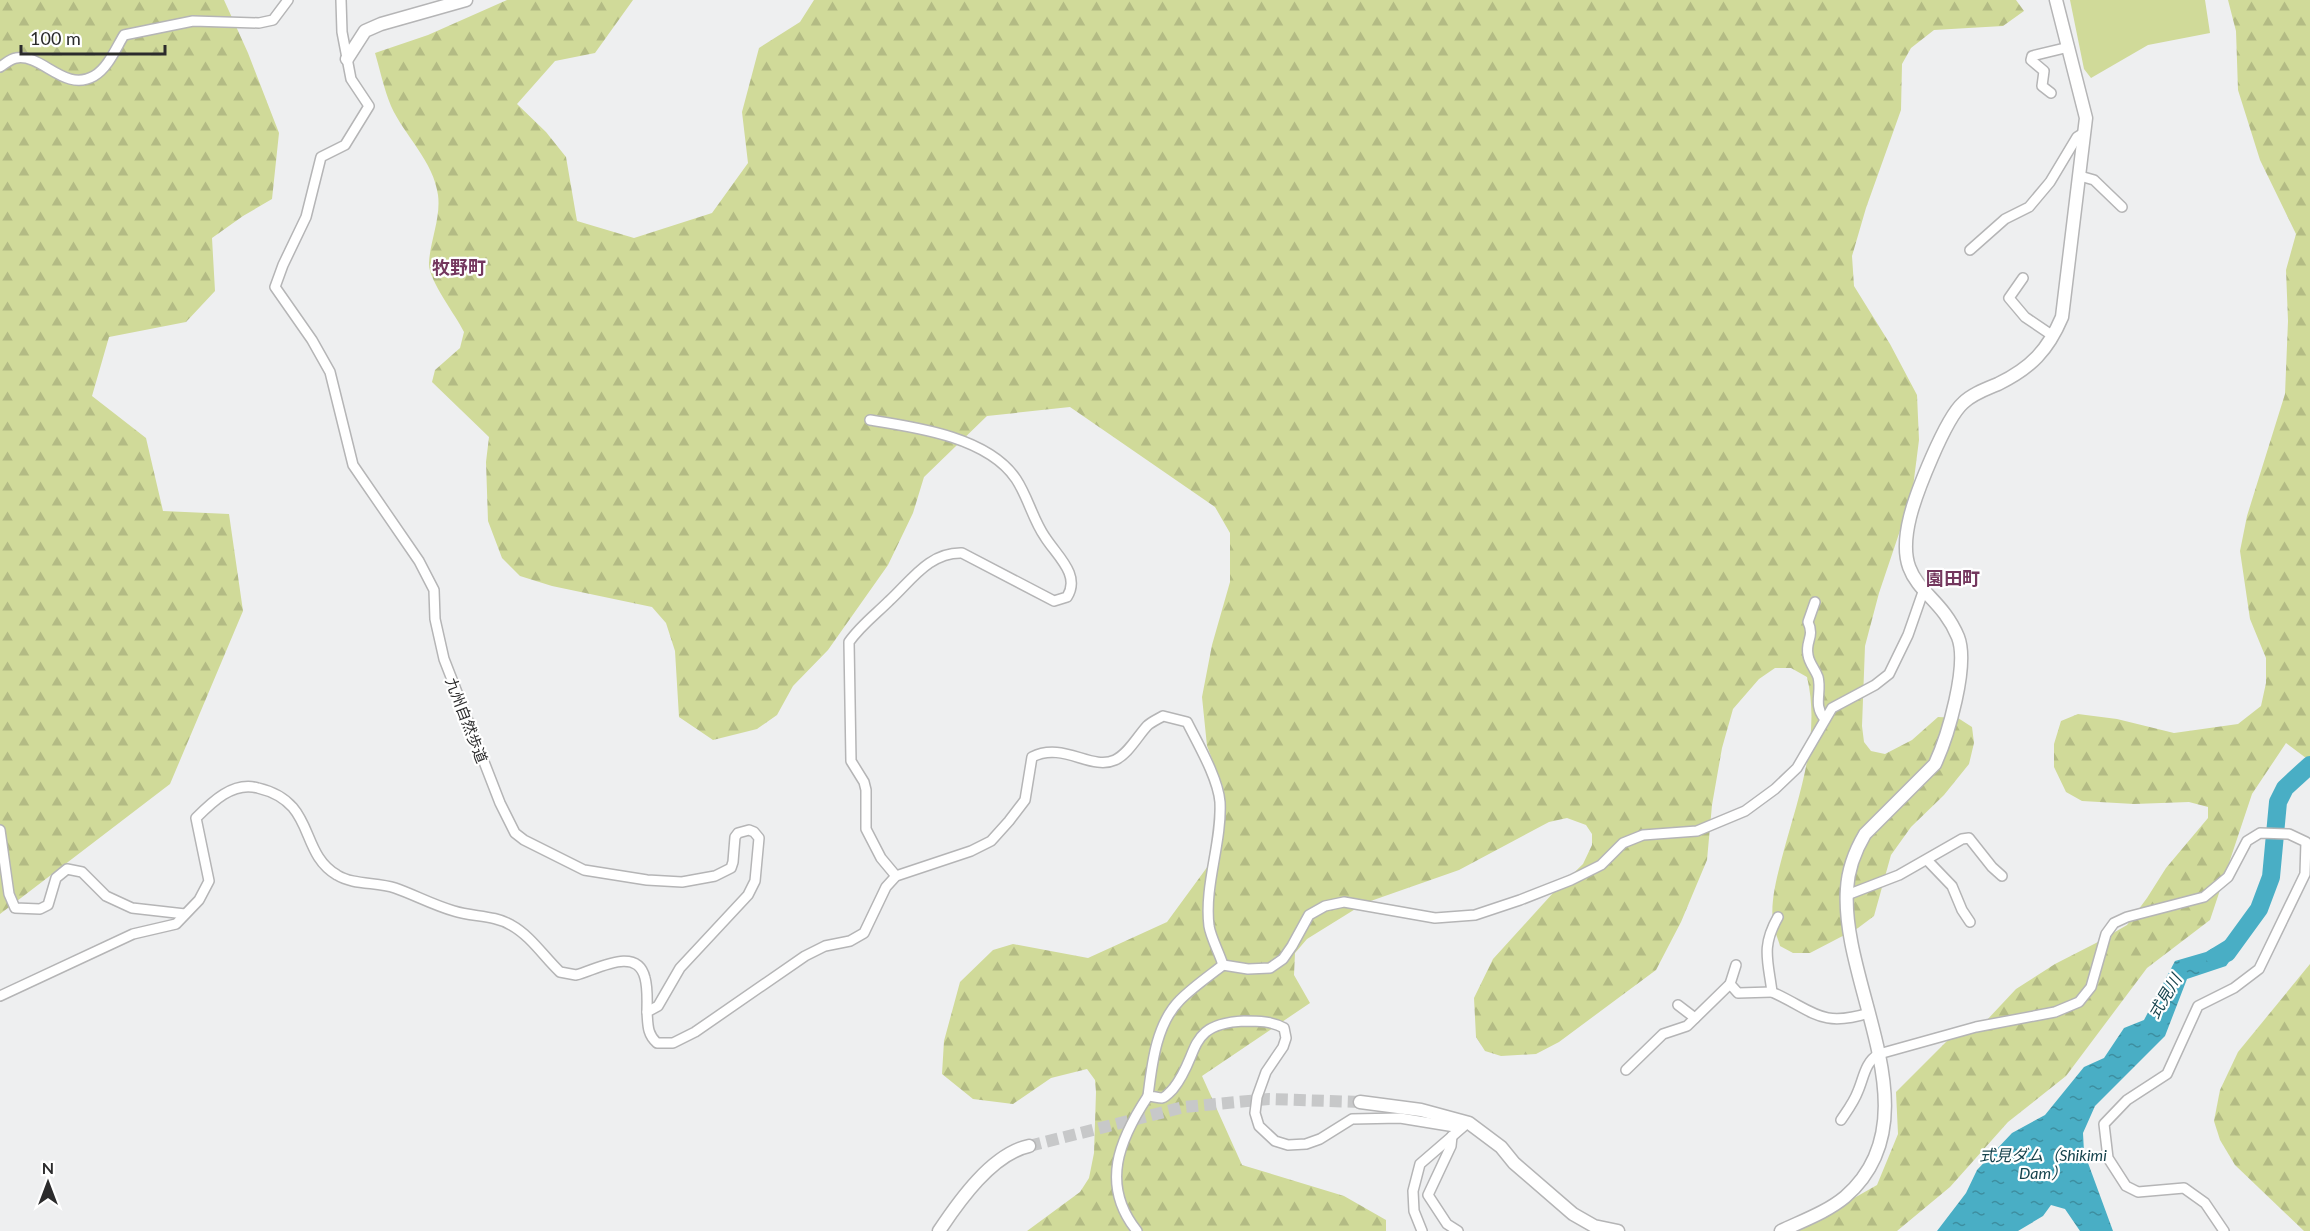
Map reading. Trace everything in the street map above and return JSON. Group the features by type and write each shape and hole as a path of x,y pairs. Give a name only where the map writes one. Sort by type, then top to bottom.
{"street":[{"path":"0,67 14,58 25,58 70,80 80,80 94,76 106,64 124,35 193,21 260,23 273,20 288,0"},
{"path":"341,0 342,32 347,59"},
{"path":"347,59 365,31 381,24 466,0"},
{"path":"1781,1231 1834,1206 1847,1196 1870,1168 1883,1138 1885,1120 1879,1054 1852,940 1846,895 1849,870 1865,834 1935,764 1942,750 1962,670 1961,651 1952,626 1923,592 1913,577 1906,559 1907,531 1918,495 1953,412 1975,394 2019,374 2041,354 2062,317 2067,291 2086,110 2056,0"},
{"path":"2051,93 2042,86 2044,71 2031,60 2032,56 2069,47"},
{"name":"九州自然歩道","path":"347,59 351,79 369,106 345,145 321,158 306,217 275,287 312,340 330,372 353,465 419,561 434,590 435,619 444,659 511,826 515,833 524,840 584,870 647,880 682,882 715,876 730,868 733,862 735,837 738,833 749,830 759,838 755,881 748,895 680,968 658,1006 647,1012"},
{"path":"1970,250 2004,219 2029,207 2050,182 2077,137 2085,132"},
{"path":"2080,176 2094,180 2122,207"},
{"path":"2024,278 2009,298 2025,317 2053,336"},
{"path":"870,420 913,427 955,439 1003,463 1017,480 1044,536 1065,565 1073,581 1072,589 1067,597 1054,601 962,553 949,553 930,562 909,579 849,642 851,762 866,789 866,829 882,858 896,876"},
{"path":"1137,1231 1126,1218 1117,1195 1116,1171 1121,1143 1148,1096 1153,1058 1163,1026 1170,1013 1179,1001 1223,965 1248,969 1270,968 1283,959 1309,915 1325,906 1344,902 1436,918 1475,915 1571,880 1601,865 1623,843 1643,835 1697,831 1745,811 1775,789 1797,768 1824,718 1838,703 1875,685 1889,674 1908,635 1923,592"},
{"path":"1815,602 1808,622 1812,633 1807,650 1810,663 1818,677 1819,711 1824,718"},
{"path":"0,996 133,934 176,924 200,900 209,881 196,818 212,802 236,788 256,787 280,795 296,810 319,859 337,876 393,887 456,912 496,919 510,924 526,935 560,972 568,975 585,973 624,960 634,963 641,969 645,978 648,1031 651,1038 657,1043 673,1043 695,1032 804,956 825,946 850,940 864,933 886,887 896,876 971,851 991,841 1010,821 1025,800 1032,756 1042,752 1059,752 1102,763 1116,760 1149,724 1163,716 1187,722 1208,763 1220,801 1217,847 1210,893 1209,926 1223,965"},
{"path":"0,830 9,894 15,908 40,909 48,905 57,878 67,869 81,872 106,896 132,908 185,914"},
{"path":"1841,1120 1858,1091 1866,1068 1879,1054 1976,1027 2055,1012 2079,1002 2091,987 2103,942 2114,923 2127,917 2204,897 2228,877 2247,841 2260,833 2289,834 2306,842 2305,874 2259,969 2234,988 2198,1006 2167,1074 2127,1100 2104,1124 2108,1158 2126,1186 2138,1192 2184,1188 2205,1203 2224,1231"},
{"path":"1846,895 1899,875 1962,839 1969,838 2002,876"},
{"path":"1927,860 1952,886 1962,910 1970,921"},
{"path":"1772,992 1766,945 1770,931 1778,917"},
{"path":"1626,1070 1663,1034 1687,1026 1730,984 1736,965"},
{"path":"1730,984 1738,993 1772,992 1814,1016 1850,1019 1869,1013"},
{"path":"1678,1005 1695,1018"},
{"path":"1148,1096 1162,1098 1170,1092 1178,1082 1191,1050 1202,1034 1211,1028 1233,1022 1276,1023 1284,1028 1286,1038 1283,1047 1266,1072 1257,1097 1255,1113 1259,1126 1275,1141 1288,1145 1306,1144 1320,1139 1352,1119 1400,1118 1465,1126"},
{"path":"1360,1102 1421,1110 1465,1126 1501,1147 1514,1163 1573,1214 1594,1226 1618,1231"},
{"path":"1422,1231 1414,1211 1413,1191 1420,1164 1465,1126"},
{"path":"1452,1136 1451,1146 1428,1195 1447,1224 1458,1231"},
{"path":"939,1231 977,1180 996,1164 1023,1147 1029,1146"}],"green space":[{"path":"0,0 224,0 248,53 279,133 272,199 212,238 215,291 186,322 109,337 92,396 146,438 163,511 229,514 243,611 170,784 0,914"},
{"path":"507,0 633,0 595,53 555,61 517,104 546,132 566,157 577,221 634,238 712,213 748,163 742,112 759,48 800,22 814,0 2016,0 2024,11 2003,26 1934,30 1911,48 1902,64 1901,110 1866,208 1852,256 1854,286 1890,344 1917,395 1919,440 1912,495 1879,593 1865,646 1862,726 1864,742 1871,751 1885,754 1912,740 1938,717 1958,718 1972,727 1974,743 1969,764 1944,795 1911,827 1891,855 1874,916 1858,928 1810,953 1793,953 1780,946 1772,914 1777,877 1802,786 1810,743 1811,699 1807,677 1791,668 1775,668 1759,679 1733,709 1722,748 1712,805 1707,860 1681,922 1656,970 1559,1042 1536,1054 1501,1056 1485,1051 1476,1037 1474,998 1493,959 1553,893 1583,864 1592,845 1592,834 1586,825 1567,818 1549,822 1459,870 1365,903 1307,939 1295,953 1294,975 1310,1003 1202,1076 1242,1165 1344,1196 1386,1220 1386,1231 1027,1231 1080,1192 1089,1178 1094,1153 1095,1080 1087,1069 1051,1078 1013,1104 973,1099 942,1074 944,1041 960,982 993,950 1013,944 1088,958 1167,922 1208,866 1223,787 1207,746 1202,697 1212,645 1230,582 1230,533 1215,507 1070,407 987,416 924,477 913,513 888,565 828,650 793,686 777,715 757,729 713,740 679,717 675,651 666,623 652,607 552,586 520,576 502,558 488,521 486,462 489,437 432,382 435,370 460,348 464,332 430,270 430,255 439,204 435,183 425,160 391,106 375,53 428,35"},
{"path":"2070,0 2205,0 2210,33 2148,45 2091,78 2084,69"},
{"path":"2228,0 2310,0 2310,761 2286,743 2252,794 2210,920 2147,968 2066,1076 2008,1122 1950,1187 1897,1231 1796,1231 1877,1185 1898,1134 1896,1092 1951,1037 1986,1021 2016,989 2055,964 2127,925 2166,868 2208,818 2208,807 2189,802 2134,804 2082,801 2066,792 2054,767 2054,744 2061,721 2078,714 2117,719 2174,733 2238,724 2261,706 2266,683 2266,658 2250,619 2240,551 2247,516 2285,394 2288,321 2286,270 2296,234 2260,160 2238,90 2236,31"},
{"path":"2310,964 2310,1231 2304,1231 2235,1165 2220,1140 2214,1121 2220,1090 2238,1052"}],"water":[{"name":"式見ダム（Shikimi Dam）","path":"2229,938 2237,951 2226,966 2187,979 2165,1036 2095,1106 2083,1133 2084,1152 2113,1231 2080,1231 2065,1209 2051,1205 2043,1216 2018,1231 1937,1231 1966,1193 1977,1170 2012,1133 2045,1115 2084,1067 2104,1058 2124,1028 2144,1020 2175,961 2206,952"}],"waterway":[{"name":"式見川","path":"2215,957 2227,953 2259,909 2271,877 2278,802 2285,788 2310,765"}],"tunnel":[{"path":"1029,1146 1184,1107 1269,1099 1360,1102"}],"district":[{"name":"牧野町","path":"459,267"},
{"name":"園田町","path":"1953,578"}]}
